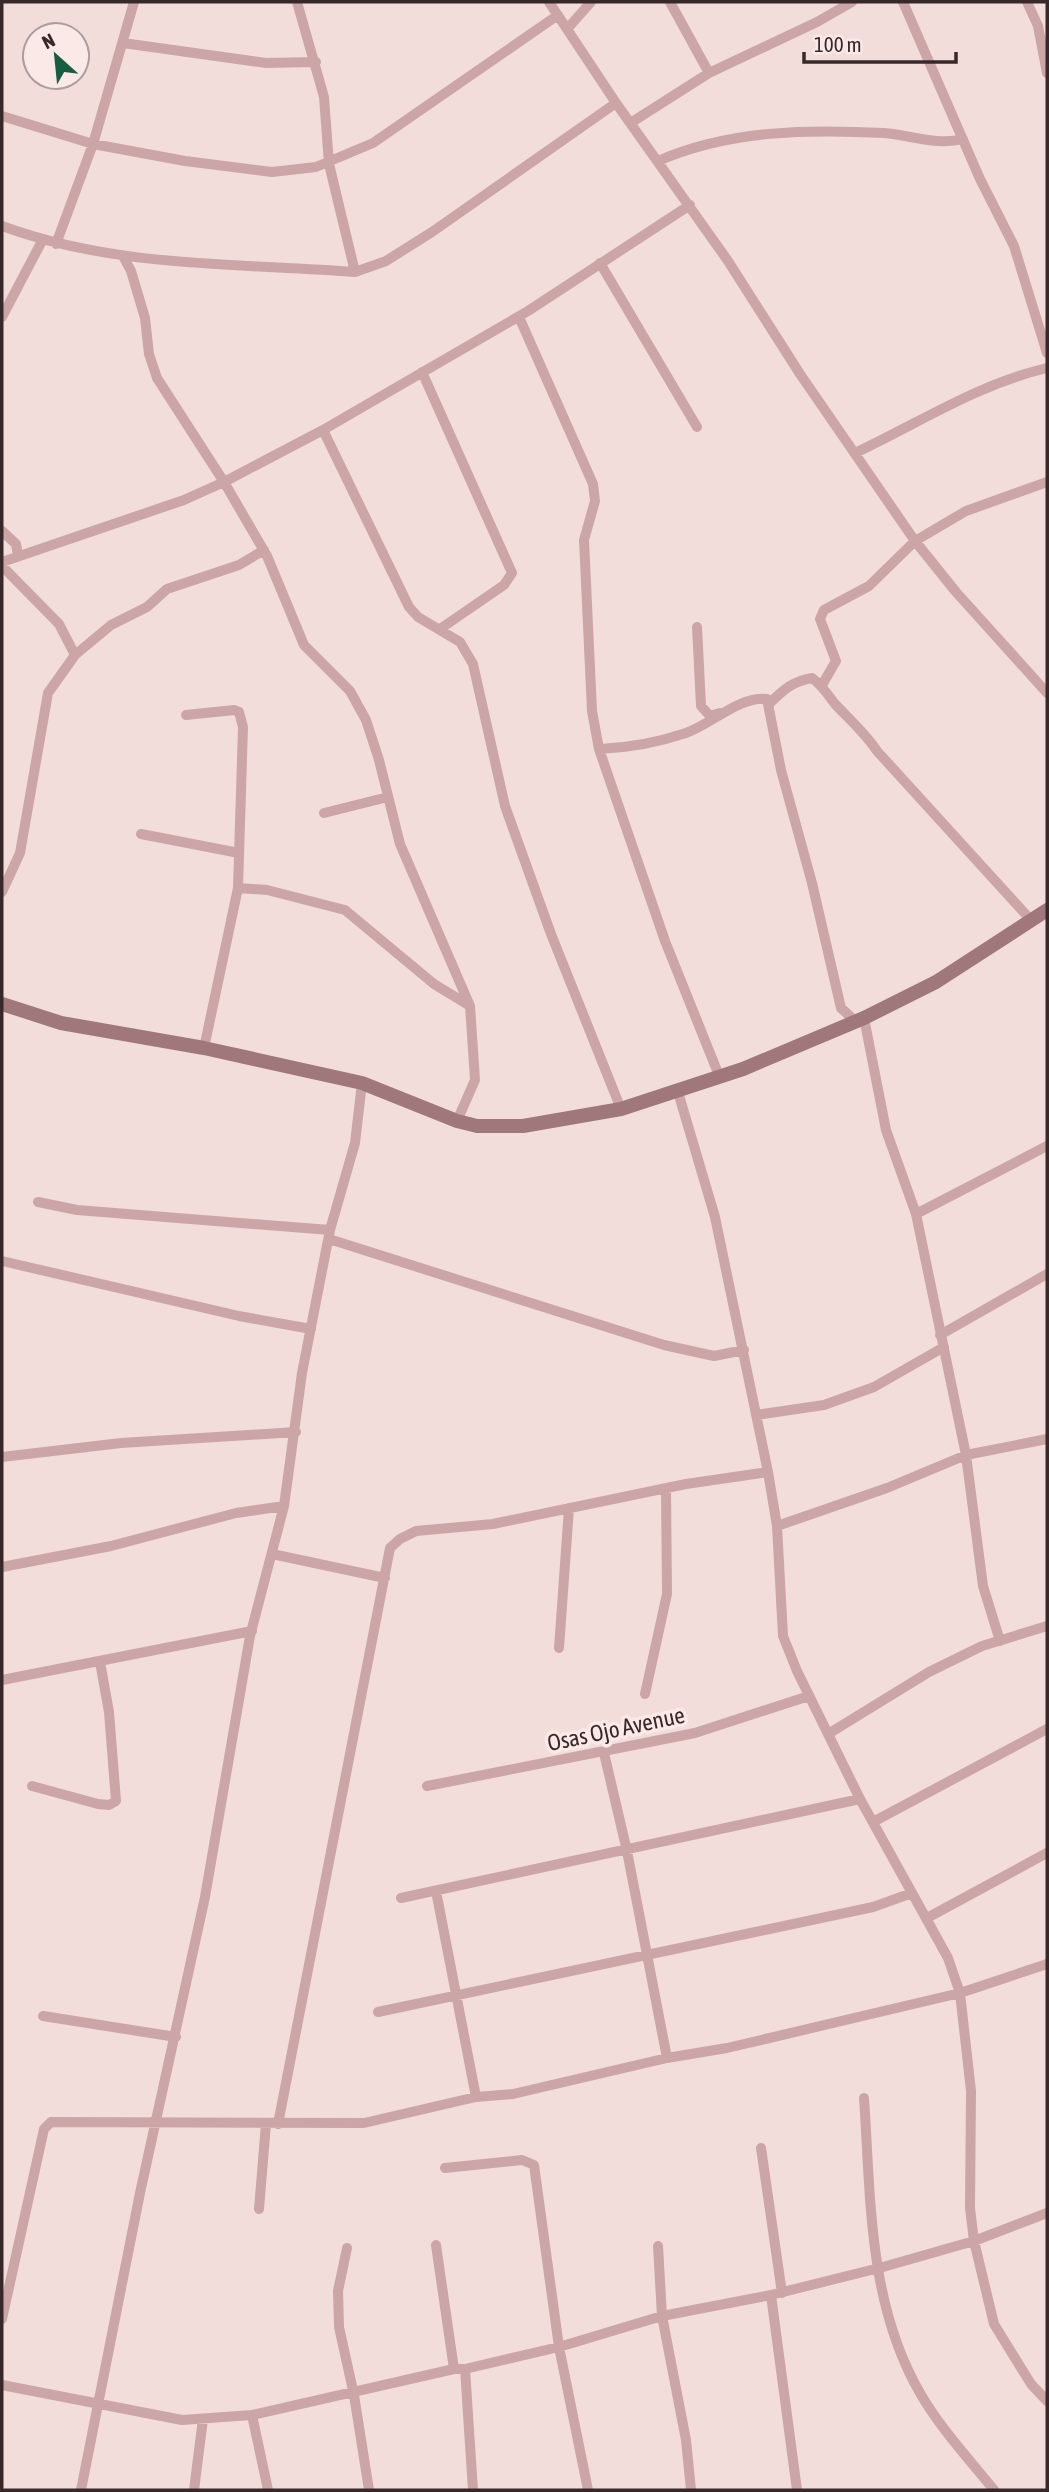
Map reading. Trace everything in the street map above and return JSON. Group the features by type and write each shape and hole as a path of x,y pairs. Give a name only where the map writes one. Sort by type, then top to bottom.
{"street":[{"path":"56,244 93,144 134,2"},
{"path":"297,2 324,97 329,164 355,272"},
{"path":"550,2 915,541 956,592 1047,693"},
{"path":"568,29 591,2"},
{"path":"670,2 709,73"},
{"path":"632,122 709,73 817,22 852,2"},
{"path":"903,2 1018,255 1047,353"},
{"path":"1027,2 1038,26 1047,73"},
{"path":"2,116 93,144 185,161 272,172 329,164 394,129 558,15"},
{"path":"123,43 266,63 316,62"},
{"path":"2,226 42,241 123,256 216,266 269,266 355,272 386,261 432,232 616,103"},
{"path":"658,161 688,148 775,132 836,131 905,135 946,142 964,139"},
{"path":"75,655 59,624 2,564 18,555 184,500 224,482 323,430 519,317 690,205"},
{"path":"2,317 42,241"},
{"path":"123,256 131,271 145,318 149,354 157,378 175,411 224,482 264,550 304,645 350,691 366,720 400,845 470,1006 475,1080 457,1121"},
{"path":"600,263 697,427"},
{"path":"519,317 593,484 595,501 584,540 592,711 600,749 665,941 720,1078"},
{"path":"855,453 972,393 1019,374 1047,368"},
{"path":"422,372 512,572 505,585 440,629"},
{"path":"323,430 410,607 418,617 460,642 473,664 505,806 551,934 621,1109"},
{"path":"822,685 836,661 820,614 869,586 915,541 966,511 1047,482"},
{"path":"2,531 16,544 18,555"},
{"path":"2,892 20,853 48,693 75,655 111,625 147,607 167,589 246,562 264,550"},
{"path":"697,627 701,706 710,716 727,712"},
{"path":"770,703 787,687 800,680 812,678 822,685 839,707 864,731 877,751 1030,919"},
{"path":"600,749 620,748 688,732 761,698 770,703 781,770 812,883 841,1008 859,1020 886,1130 916,1214 965,1455 983,1587 1000,1641"},
{"path":"186,715 239,712 243,752 238,888 204,1048"},
{"path":"324,813 388,797"},
{"path":"141,834 239,853"},
{"path":"238,888 267,890 345,910 434,984 470,1006"},
{"path":"2,1004 61,1023 204,1048 362,1083 457,1121 478,1126 523,1126 621,1109 720,1078 859,1020 936,982 1047,910"},
{"path":"81,2490 140,2193 158,2122 205,1897 251,1631 284,1506 302,1373 330,1234 355,1143 362,1083"},
{"path":"678,1092 715,1217 757,1415 777,1526 783,1636 809,1696 860,1799 948,1958 960,1993 971,2091 970,2208 974,2241 994,2324 1031,2384 1047,2401"},
{"path":"916,1214 1047,1146"},
{"path":"38,1202 77,1210 330,1234 664,1345 714,1356 744,1350"},
{"path":"2,1261 239,1317 311,1329"},
{"path":"940,1335 1047,1274"},
{"path":"757,1415 824,1405 874,1387 944,1348"},
{"path":"2,1457 121,1443 296,1432"},
{"path":"777,1526 887,1488 965,1455 1047,1439"},
{"path":"278,2124 390,1548 416,1531 494,1524 666,1488 768,1472"},
{"path":"645,1694 667,1594 666,1488"},
{"path":"2,1567 111,1546 236,1513 284,1506"},
{"path":"559,1648 569,1508"},
{"path":"272,1553 385,1578"},
{"path":"828,1734 929,1672 1000,1641 1047,1626"},
{"path":"2,1680 66,1665 100,1662 251,1631"},
{"path":"32,1786 98,1804 108,1805 116,1801 109,1712 100,1662"},
{"name":"Osas Ojo Avenue","path":"427,1786 695,1733 809,1696"},
{"path":"873,1822 1047,1729"},
{"path":"604,1753 627,1851 667,2058"},
{"path":"401,1898 860,1799"},
{"path":"927,1918 1047,1853"},
{"path":"436,1891 475,2097"},
{"path":"378,2012 873,1907 912,1893"},
{"path":"2,2319 47,2123 364,2123 475,2097 513,2094 667,2058 727,2048 960,1993 1047,1964"},
{"path":"43,2016 176,2037"},
{"path":"864,2098 875,2268 892,2330 920,2393 995,2490"},
{"path":"259,2209 266,2124"},
{"path":"761,2148 797,2490"},
{"path":"445,2168 522,2160 534,2165 559,2347 588,2490"},
{"path":"2,2385 181,2420 252,2416 354,2395 454,2369 466,2370 559,2347 662,2316 776,2294 974,2241 1047,2213"},
{"path":"436,2245 454,2369"},
{"path":"657,2246 662,2316 686,2440 691,2490"},
{"path":"347,2248 338,2291 339,2327 354,2395 369,2490"},
{"path":"466,2370 473,2490"},
{"path":"252,2416 268,2490"},
{"path":"194,2490 203,2419"}]}
